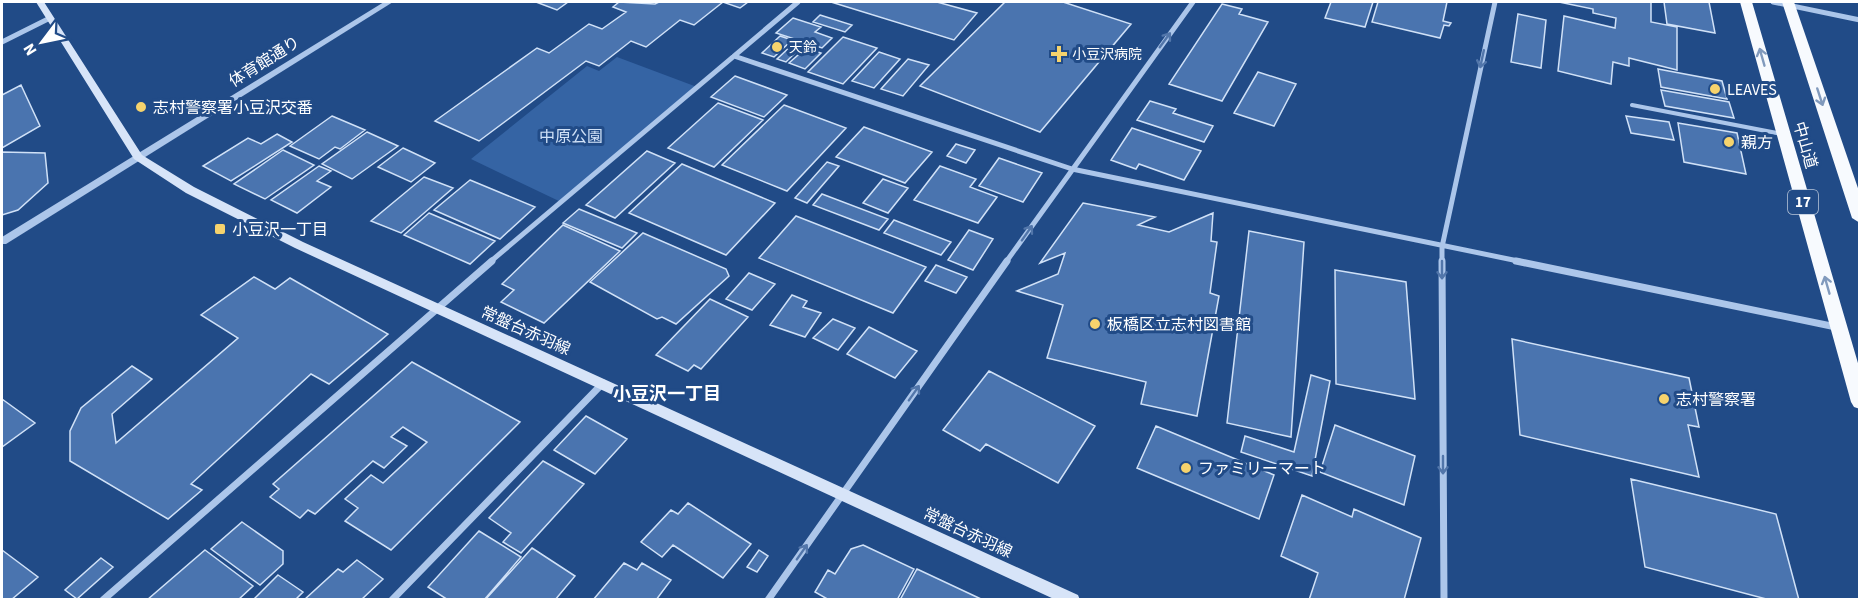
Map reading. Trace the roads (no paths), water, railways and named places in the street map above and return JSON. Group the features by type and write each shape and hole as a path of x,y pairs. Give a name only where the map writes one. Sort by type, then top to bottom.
{"highway":[{"name":"中山道","path":"1746,2 1860,402"},
{"name":"中山道","path":"1789,3 1860,218"}],"main road":[{"name":"常盤台赤羽線","path":"40,2 138,157 190,190 299,245 844,492 1073,600"}],"street":[{"name":"体育館通り","path":"2,241 389,2"},
{"path":"103,600 437,307 798,2"},
{"path":"768,600 1071,169 1193,2"},
{"path":"1444,600 1442,247 1495,2"},
{"path":"1773,2 1789,3 1860,20"},
{"path":"2,42 50,18"},
{"path":"734,56 1071,169 1839,328"},
{"path":"392,600 603,383"}],"lane":[{"path":"1632,105 1784,135"}],"place":[{"name":"天鈴","path":"777,47"},
{"name":"小豆沢病院","path":"1059,54"},
{"name":"LEAVES","path":"1715,89"},
{"name":"志村警察署小豆沢交番","path":"141,107"},
{"name":"親方","path":"1729,142"},
{"name":"小豆沢一丁目","path":"220,229"},
{"name":"板橋区立志村図書館","path":"1095,324"},
{"name":"志村警察署","path":"1664,399"},
{"name":"ファミリーマート","path":"1186,468"}],"district":[{"name":"小豆沢一丁目","path":"667,394"}],"park label":[{"name":"中原公園","path":"571,136"}]}
